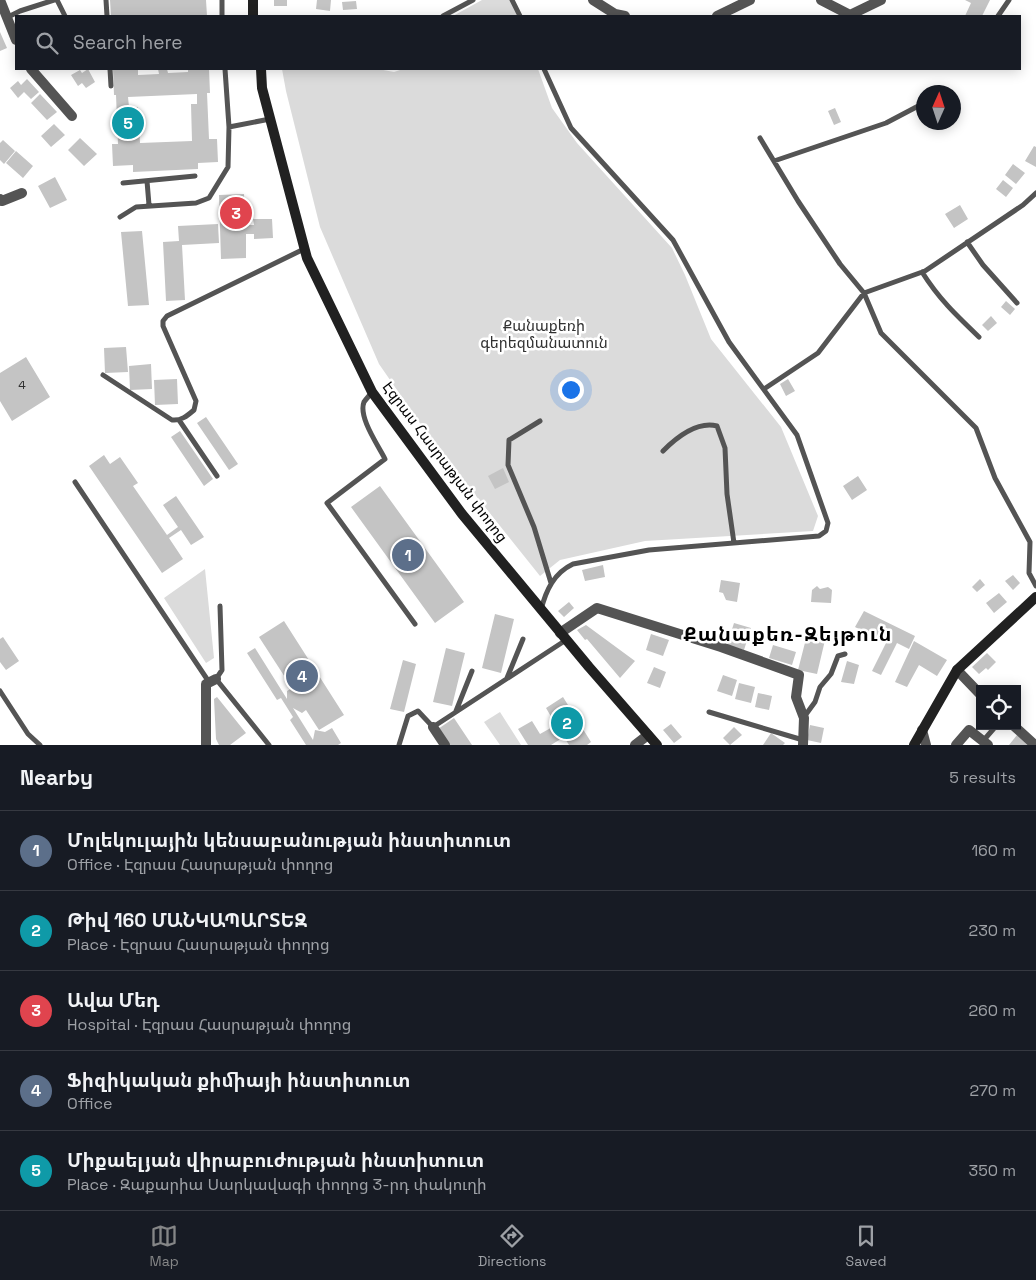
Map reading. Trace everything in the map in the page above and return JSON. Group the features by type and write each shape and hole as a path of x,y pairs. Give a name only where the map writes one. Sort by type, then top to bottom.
{"street":[{"path":"0,0 15,38"},
{"path":"253,0 253,15"},
{"path":"257,0 257,15"},
{"path":"592,0 620,15"},
{"path":"719,15 750,0"},
{"path":"822,0 850,15 881,0"},
{"path":"32,70 72,116"},
{"name":"Էզրաս Հասրաթյան փողոց","path":"257,70 259,89 303,250 371,394 450,506 648,739 657,745"},
{"name":"Էզրաս Հասրաթյան փողոց","path":"261,70 262,88 268,119"},
{"path":"0,199 2,201 22,193"},
{"name":"Էզրաս Հասրաթյան փողոց","path":"371,394 462,514 563,639"},
{"path":"914,745 957,670 1036,597"},
{"path":"563,639 596,608 721,647 798,675 796,697 804,718 803,742"},
{"path":"957,670 976,690"},
{"path":"206,745 206,684 213,681"},
{"path":"433,727 444,745"},
{"path":"922,730 926,745"},
{"path":"956,745 969,730 986,743"},
{"path":"1019,730 1036,745"},
{"path":"635,745 648,739"}],"lane":[{"path":"6,18 20,11 55,0 64,15"},
{"path":"106,0 107,15"},
{"path":"222,0 222,15"},
{"path":"445,15 473,0"},
{"path":"512,0 520,15"},
{"path":"999,15 1009,0"},
{"path":"110,70 111,86"},
{"path":"120,217 136,207 196,203 209,198 228,167 229,127 225,70"},
{"path":"541,610 545,593 552,582 563,569 573,564 649,550 819,536 826,532 828,523 798,435 729,342 673,240 571,128 544,70"},
{"path":"774,161 886,123 916,107"},
{"path":"229,127 268,119"},
{"path":"760,138 798,202 840,264 864,293 881,333 976,428 995,478 1030,542 1029,573 1036,586"},
{"path":"123,183 195,176"},
{"path":"147,181 149,205"},
{"path":"764,389 818,353 864,293 922,272 1023,205 1036,193"},
{"path":"967,242 983,265 1016,303"},
{"path":"103,375 172,420 179,420 194,410 196,401 163,326 163,320 167,316 303,250"},
{"path":"922,272 934,292 946,306 979,337"},
{"path":"371,394 364,402 362,412 366,424 385,459 327,503 414,624"},
{"path":"179,420 217,476"},
{"path":"540,421 509,440 508,465 534,527 552,582"},
{"path":"663,451 672,442 689,431 706,425 717,426 725,448 727,494 734,543"},
{"path":"75,482 213,681 269,745"},
{"path":"213,681 222,670 220,606"},
{"path":"507,679 522,639"},
{"path":"399,745 408,716 418,711 433,727 507,679 563,639"},
{"path":"804,718 815,702 820,687 831,674 838,656 845,654"},
{"path":"456,711 472,672"},
{"path":"0,691 28,734 40,745"},
{"path":"709,712 803,742"},
{"path":"986,743 994,730"}],"green space":[{"path":"482,0 511,0 518,15 455,15"},
{"name":"Քանաքեռի գերեզմանատուն","path":"282,70 383,70 394,72 400,70 538,70 552,108 577,143 672,248 711,339 781,427 818,516 813,531 645,541 560,560 540,576 433,442 379,364 320,227"},
{"path":"205,569 214,658 206,663 164,598"},
{"path":"500,712 521,745 500,745 484,722"}],"building":[{"path":"110,0 206,0 207,15 111,15"},
{"path":"274,0 287,0 287,6 274,6"},
{"path":"317,0 331,0 330,11 316,9"},
{"path":"965,0 990,0 982,15 965,15 971,3"},
{"path":"356,1 357,9 343,10 342,2"},
{"path":"0,32 7,48 0,51"},
{"path":"80,70 82,73 89,70 95,82 86,88 82,83 78,86 71,75"},
{"path":"113,70 138,70 138,75 159,74 158,70 167,70 168,73 188,72 188,70 209,70 210,93 207,93 209,139 217,139 218,162 198,163 198,169 133,172 133,165 113,166 112,144 118,144 116,95 114,95","holes":["197,94 197,104 191,104 192,141 140,143 138,107 129,107 128,97"]},
{"path":"27,79 39,92 31,99 24,92 18,98 10,88 18,81 21,85"},
{"path":"40,94 57,112 47,120 31,103"},
{"path":"835,108 841,122 834,125 828,111"},
{"path":"54,124 65,135 51,147 41,136"},
{"path":"80,138 97,154 84,166 68,150"},
{"path":"3,140 15,151 4,164 0,160 0,143"},
{"path":"1034,146 1036,147 1036,167 1025,161"},
{"path":"16,151 33,166 23,178 6,163"},
{"path":"1013,164 1025,173 1016,184 1005,175"},
{"path":"55,177 67,200 50,208 38,186"},
{"path":"1003,180 1013,188 1006,197 996,189"},
{"path":"244,194 245,225 254,225 253,219 272,219 273,238 254,239 254,234 246,234 246,258 221,259 219,195"},
{"path":"960,205 968,219 954,228 945,214"},
{"path":"218,224 219,243 182,245 185,300 166,301 163,242 179,241 178,226"},
{"path":"142,231 149,305 128,306 121,232"},
{"path":"1006,301 1015,309 1010,315 1001,307"},
{"path":"991,316 997,323 988,331 982,325"},
{"path":"126,347 128,372 105,373 104,348"},
{"path":"26,357 50,397 12,421 0,401 0,373"},
{"path":"151,364 152,389 130,390 129,366"},
{"path":"177,379 178,404 155,405 154,380"},
{"path":"788,379 795,391 786,396 780,384"},
{"path":"206,417 238,464 229,470 197,423"},
{"path":"180,431 213,479 204,486 171,437"},
{"path":"104,455 110,464 120,457 138,483 133,486 167,535 178,527 163,505 176,496 204,537 191,545 181,530 169,538 183,559 162,573 89,466"},
{"path":"503,468 509,482 495,489 488,476"},
{"path":"858,476 867,490 852,500 843,486"},
{"path":"380,486 464,602 435,623 351,507"},
{"path":"603,565 605,577 585,581 582,570"},
{"path":"1013,575 1020,583 1013,590 1005,581"},
{"path":"980,579 985,585 977,592 972,587"},
{"path":"721,580 740,583 737,602 726,600 723,593 719,592"},
{"path":"817,586 820,589 828,587 832,590 831,603 811,602 812,590"},
{"path":"999,593 1007,602 994,613 986,603"},
{"path":"569,602 574,608 564,617 558,611"},
{"path":"864,611 915,636 909,649 897,643 881,675 872,671 889,637 879,632 876,638 855,627"},
{"path":"495,614 514,619 501,673 482,668"},
{"path":"284,621 344,715 319,730 306,710 302,713 293,708 313,740 315,730 325,732 332,728 341,743 338,745 306,745 290,720 293,717 281,698 277,700 247,653 255,648 287,699 287,691 292,688 259,637"},
{"path":"734,623 751,628 744,650 727,645"},
{"path":"586,625 635,661 620,678 577,630"},
{"path":"808,631 826,636 817,674 798,670"},
{"path":"651,634 669,640 663,656 646,650"},
{"path":"3,637 19,661 6,670 0,662 0,639"},
{"path":"914,641 947,660 937,676 919,665 907,687 895,682"},
{"path":"773,645 796,652 792,665 769,658"},
{"path":"446,648 465,653 452,706 433,702"},
{"path":"987,653 996,662 988,670 986,668 979,674 972,667"},
{"path":"403,660 416,664 404,712 390,709"},
{"path":"847,661 859,665 854,684 841,682"},
{"path":"654,667 666,672 660,688 647,683"},
{"path":"723,675 737,680 732,696 717,691"},
{"path":"739,683 755,687 751,703 735,699"},
{"path":"758,693 772,696 769,710 755,707"},
{"path":"217,697 246,733 230,745 219,745 216,739 214,699"},
{"path":"563,697 591,742 587,745 569,745 564,737 551,745 528,745 518,729 532,721 540,734 556,725 546,708"},
{"path":"454,718 472,745 449,745 438,729"},
{"path":"671,724 682,737 674,743 663,730"},
{"path":"810,725 824,728 821,743 807,740"},
{"path":"734,727 742,735 730,745 723,738"},
{"path":"771,733 785,743 783,745 763,745"},
{"path":"1017,735 1029,745 1009,745"}],"place":[{"name":"Միքաելյան վիրաբուժության ինստիտուտ","path":"128,123"},
{"name":"Ավա Մեդ","path":"236,213"},
{"name":"Մոլեկուլային կենսաբանության ինստիտուտ","path":"408,555"},
{"name":"Ֆիզիկական քիմիայի ինստիտուտ","path":"302,676"},
{"name":"Թիվ 160 ՄԱՆԿԱՊԱՐՏԵԶ","path":"567,723"}],"district":[{"name":"Քանաքեռ-Զեյթուն","path":"788,634"}]}
